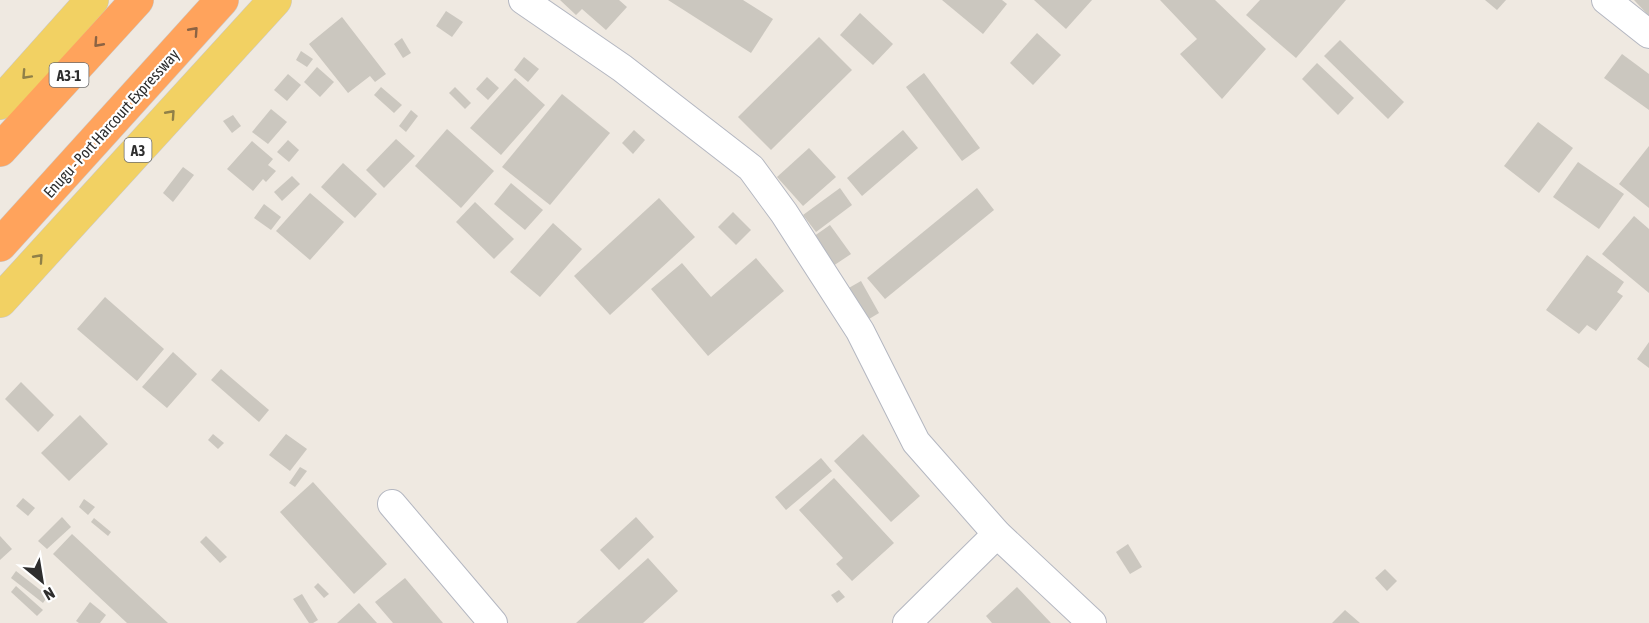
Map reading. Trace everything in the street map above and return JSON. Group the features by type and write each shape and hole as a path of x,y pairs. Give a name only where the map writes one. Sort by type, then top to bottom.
{"highway":[{"name":"A3-1","path":"0,150 137,0"},
{"name":"Enugu - Port Harcourt Expressway","path":"0,245 222,0"}],"main road":[{"path":"0,103 93,0"},
{"name":"A3","path":"0,301 275,0"}],"street":[{"path":"524,0 622,68 751,168 784,213 860,332 916,442 997,534 1092,623"},
{"path":"1606,0 1649,34"},
{"path":"392,504 493,623"},
{"path":"907,623 997,534"}],"building":[{"path":"560,0 619,0 627,7 606,30 582,9 576,15"},
{"path":"668,0 743,0 773,19 751,53"},
{"path":"942,0 1002,0 1007,4 983,34"},
{"path":"1034,0 1092,0 1066,29"},
{"path":"1160,0 1215,0 1266,49 1222,99 1180,54 1197,39"},
{"path":"1260,0 1346,0 1296,58 1246,15"},
{"path":"1485,0 1506,0 1497,10"},
{"path":"1634,0 1649,0 1649,16"},
{"path":"446,11 463,22 452,37 436,26"},
{"path":"860,13 893,44 873,65 840,35"},
{"path":"342,17 386,74 375,82 370,76 348,93 309,44"},
{"path":"1037,33 1061,55 1033,85 1010,63"},
{"path":"819,37 852,70 771,150 738,117"},
{"path":"402,38 411,53 403,58 394,44"},
{"path":"1340,40 1404,102 1388,119 1324,56"},
{"path":"301,51 313,59 307,67 296,60"},
{"path":"1622,54 1649,74 1649,110 1604,78"},
{"path":"524,57 539,69 528,82 514,70"},
{"path":"1317,63 1354,98 1338,115 1302,79"},
{"path":"317,67 334,82 320,97 304,82"},
{"path":"924,73 980,148 962,161 906,87"},
{"path":"288,74 301,85 287,101 274,90"},
{"path":"487,77 499,88 488,100 476,89"},
{"path":"515,78 545,105 501,155 470,128"},
{"path":"381,87 402,105 394,113 374,95"},
{"path":"455,87 471,103 465,109 449,93"},
{"path":"562,94 610,133 550,205 502,167"},
{"path":"271,109 287,122 268,144 252,132"},
{"path":"411,110 418,116 406,132 399,126"},
{"path":"233,115 241,126 232,133 223,121"},
{"path":"1538,122 1573,148 1539,193 1504,166"},
{"path":"447,129 494,171 461,208 415,166"},
{"path":"634,130 645,140 633,154 622,143"},
{"path":"903,130 918,148 862,196 847,178"},
{"path":"396,139 415,156 384,188 366,170"},
{"path":"288,140 299,150 289,162 277,152"},
{"path":"252,141 273,159 268,165 276,171 266,182 263,179 253,191 227,169"},
{"path":"1649,146 1649,208 1619,184"},
{"path":"809,148 836,177 803,206 777,177"},
{"path":"1578,162 1624,194 1599,229 1553,197"},
{"path":"343,163 377,194 355,218 321,187"},
{"path":"183,167 194,175 173,202 163,193"},
{"path":"292,176 300,184 282,201 274,192"},
{"path":"511,183 543,210 525,230 494,204"},
{"path":"840,188 852,205 816,232 803,215"},
{"path":"977,188 994,210 885,299 867,278"},
{"path":"310,193 344,222 310,260 276,231"},
{"path":"659,198 695,237 610,315 574,276"},
{"path":"475,202 514,239 494,259 456,222"},
{"path":"264,204 281,217 271,230 254,218"},
{"path":"733,212 751,230 736,245 718,227"},
{"path":"1634,216 1649,229 1649,293 1602,254"},
{"path":"553,223 582,249 540,297 510,272"},
{"path":"830,225 851,254 830,268 810,239"},
{"path":"1587,255 1624,282 1617,292 1623,296 1596,331 1587,325 1579,334 1546,310"},
{"path":"756,258 784,291 708,356 651,289 682,263 711,297"},
{"path":"861,281 879,313 859,325 840,293"},
{"path":"105,297 164,349 137,381 77,329"},
{"path":"1649,342 1649,368 1637,359"},
{"path":"173,352 197,374 167,408 142,387"},
{"path":"221,369 269,410 259,422 211,380"},
{"path":"21,382 54,415 38,432 5,399"},
{"path":"80,415 108,444 69,481 41,453"},
{"path":"213,434 224,443 218,449 208,440"},
{"path":"286,434 307,449 290,471 269,455"},
{"path":"863,434 920,496 891,522 834,461"},
{"path":"821,458 832,471 786,510 775,497"},
{"path":"300,467 307,471 295,487 289,483"},
{"path":"834,478 894,543 852,581 836,564 843,558 799,510"},
{"path":"313,482 387,564 354,594 280,512"},
{"path":"23,498 35,508 28,516 16,506"},
{"path":"84,499 95,507 88,515 79,507"},
{"path":"62,517 71,527 47,549 38,541"},
{"path":"636,517 654,537 619,570 600,550"},
{"path":"94,518 111,532 108,536 91,522"},
{"path":"72,534 168,623 127,623 53,554"},
{"path":"0,536 12,549 0,560"},
{"path":"206,536 227,557 220,563 200,542"},
{"path":"1128,544 1142,567 1130,574 1116,552"},
{"path":"648,558 678,591 643,623 576,623"},
{"path":"1385,569 1397,581 1387,591 1375,578"},
{"path":"16,571 48,596 43,603 11,578"},
{"path":"405,578 443,623 393,623 375,602"},
{"path":"318,583 329,594 324,598 314,587"},
{"path":"16,586 43,610 37,616 11,592"},
{"path":"1017,587 1051,623 992,623 986,616"},
{"path":"839,590 845,597 837,603 831,595"},
{"path":"302,594 318,620 313,623 309,623 293,599"},
{"path":"90,602 106,615 100,623 79,623 76,621"},
{"path":"359,603 377,623 337,623"},
{"path":"1345,610 1360,623 1332,623"}]}
